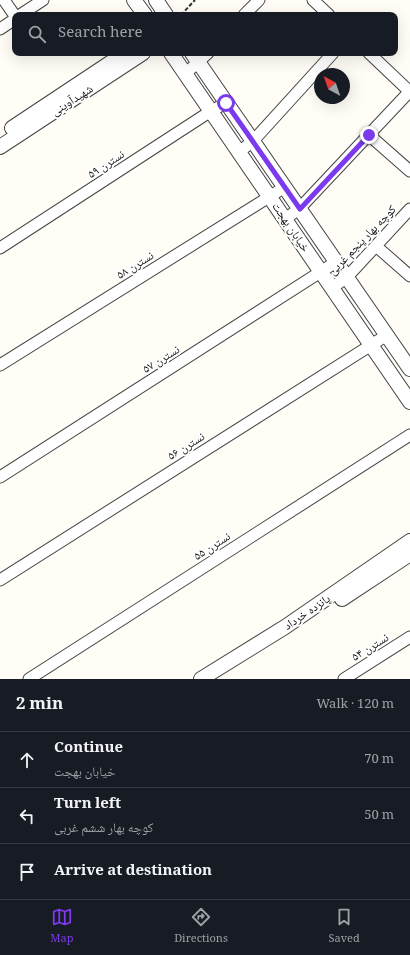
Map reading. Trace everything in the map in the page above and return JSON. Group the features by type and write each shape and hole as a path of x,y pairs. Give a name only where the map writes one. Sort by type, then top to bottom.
{"street":[{"path":"4,0 12,13"},
{"path":"25,12 43,0"},
{"path":"134,0 143,12"},
{"path":"156,0 164,12"},
{"path":"247,12 259,0"},
{"path":"313,0 326,12"},
{"path":"0,29 12,20"},
{"name":"شهیدآوینی","path":"0,136 120,56"},
{"name":"شهیدآوینی","path":"0,148 138,56"},
{"name":"خیابان بهجت","path":"173,56 410,402"},
{"path":"186,74 199,56"},
{"name":"خیابان بهجت","path":"199,56 226,103 410,369"},
{"path":"239,152 253,141 330,56"},
{"path":"285,219 300,209 410,91 372,56"},
{"name":"نسترن ۵۹","path":"0,248 211,111 226,103"},
{"path":"369,135 410,172"},
{"name":"نسترن ۵۸","path":"0,365 285,187"},
{"name":"کوچه بهار پنجم غربی","path":"332,288 347,277 410,209"},
{"path":"376,246 410,276"},
{"name":"نسترن ۵۷","path":"0,477 322,273 336,262"},
{"name":"نسترن ۵۶","path":"0,580 387,335"},
{"name":"نسترن ۵۵","path":"29,679 410,435"},
{"name":"پانزده خرداد","path":"201,679 285,627 410,541"},
{"name":"پانزده خرداد","path":"215,679 337,603 410,554"},
{"name":"نسترن ۵۴","path":"344,679 410,637"}],"path":[{"path":"184,12 195,0"}],"route":[{"path":"226,103 300,209 369,135"}]}
